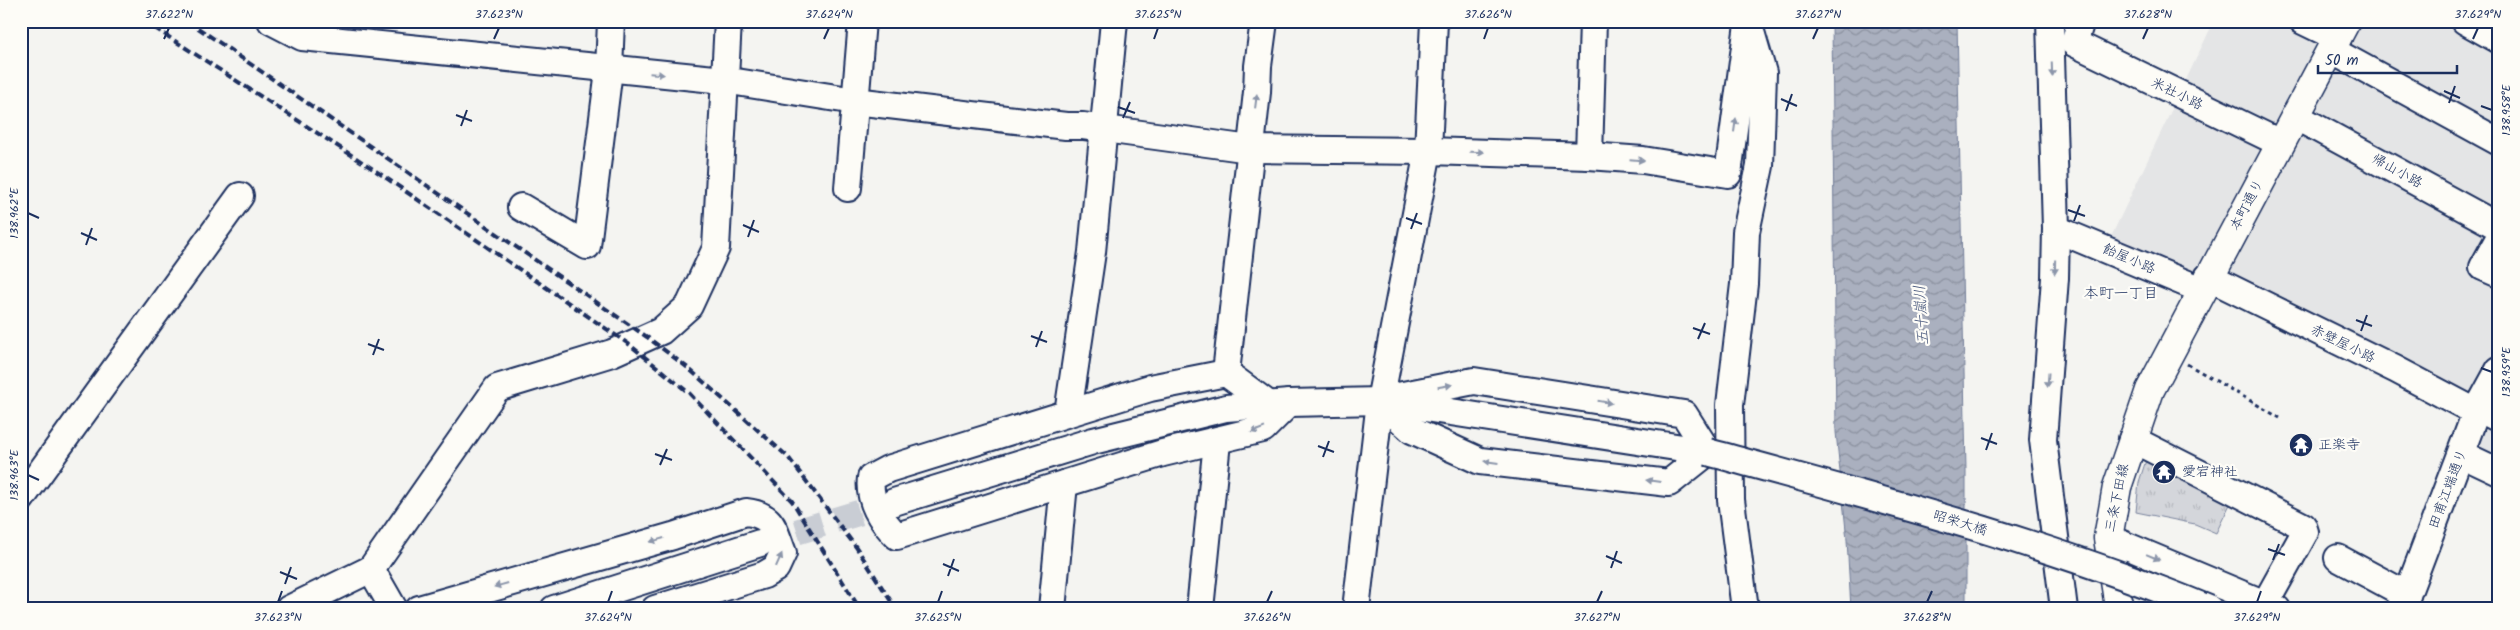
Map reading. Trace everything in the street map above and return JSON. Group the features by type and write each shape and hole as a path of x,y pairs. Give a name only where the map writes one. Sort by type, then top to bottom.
{"main road":[{"name":"本町通り","path":"2150,390 2168,352 2338,36"},
{"name":"三条下田線","path":"2121,609 2108,538 2117,488 2150,390"}],"street":[{"path":"271,21 302,37 608,70 724,80 855,101 1102,129 1250,149 1428,151 1589,156 1643,160 1728,174 1748,23"},
{"path":"520,207 588,246 608,70 611,21"},
{"path":"289,609 371,569 497,388 612,353 661,330 689,306 716,248 728,21"},
{"path":"848,188 862,21"},
{"path":"1068,413 1092,252 1102,129 1114,21"},
{"path":"1226,373 1264,21"},
{"path":"1356,609 1380,400 1428,151 1434,21"},
{"path":"1589,156 1592,21"},
{"path":"2050,21 2056,229 2055,278 2043,440 2064,609"},
{"path":"2303,21 2338,36 2499,142"},
{"path":"2465,21 2499,40"},
{"path":"1745,609 1731,500 1730,405 1744,284 1746,232 1760,166 1763,73 1748,23"},
{"name":"米社小路","path":"2077,32 2280,143"},
{"name":"帰山小路","path":"2295,116 2499,227"},
{"path":"21,498 240,196"},
{"name":"飴屋小路","path":"2056,229 2205,284"},
{"path":"2499,238 2483,266 2499,274"},
{"name":"赤壁屋小路","path":"2205,284 2395,369 2484,413"},
{"name":"田甫江端通り","path":"2403,602 2461,454 2484,413 2499,370"},
{"path":"1226,373 1279,403 1263,429 1217,442 1163,453 897,536 886,526 869,492 871,478 888,468 1150,388 1226,373"},
{"path":"894,502 1093,441 1226,408 1279,403 1380,400 1474,381 1684,414 1708,452 1669,483 1480,461 1412,430 1380,400"},
{"name":"昭栄大橋","path":"1380,400 1708,452 1961,522 2168,592 2208,609"},
{"path":"2108,538 2271,606 2304,532 2303,526 2132,439"},
{"path":"1200,609 1217,442"},
{"path":"2461,454 2499,472"},
{"path":"1052,609 1064,484"},
{"path":"419,609 673,536 746,512 759,513 769,519 783,553 776,568 764,575 655,609"},
{"path":"554,609 760,542"},
{"path":"2338,558 2403,602"},
{"path":"371,569 394,609"},
{"path":"728,609 745,581"}],"path":[{"path":"2168,352 2280,418"}],"shaded area":[{"path":"2214,21 2499,21 2499,459 2456,436 2465,415 2110,239"}],"green space":[{"path":"2148,454 2233,498 2216,533 2195,524 2136,512 2139,482"}],"water":[{"name":"五十嵐川","path":"1832,21 1957,21 1966,471 1966,609 1851,609 1847,540 1836,432"}],"tunnel":[{"path":"760,543 894,502"}],"railway":[{"path":"144,21 373,169 630,345 689,393 792,501 860,609"},
{"path":"188,21 647,337 688,368 788,457 856,547 896,609"}],"place":[{"name":"正楽寺","path":"2301,445"},
{"name":"愛宕神社","path":"2164,472"}],"district":[{"name":"本町一丁目","path":"2121,294"}]}
